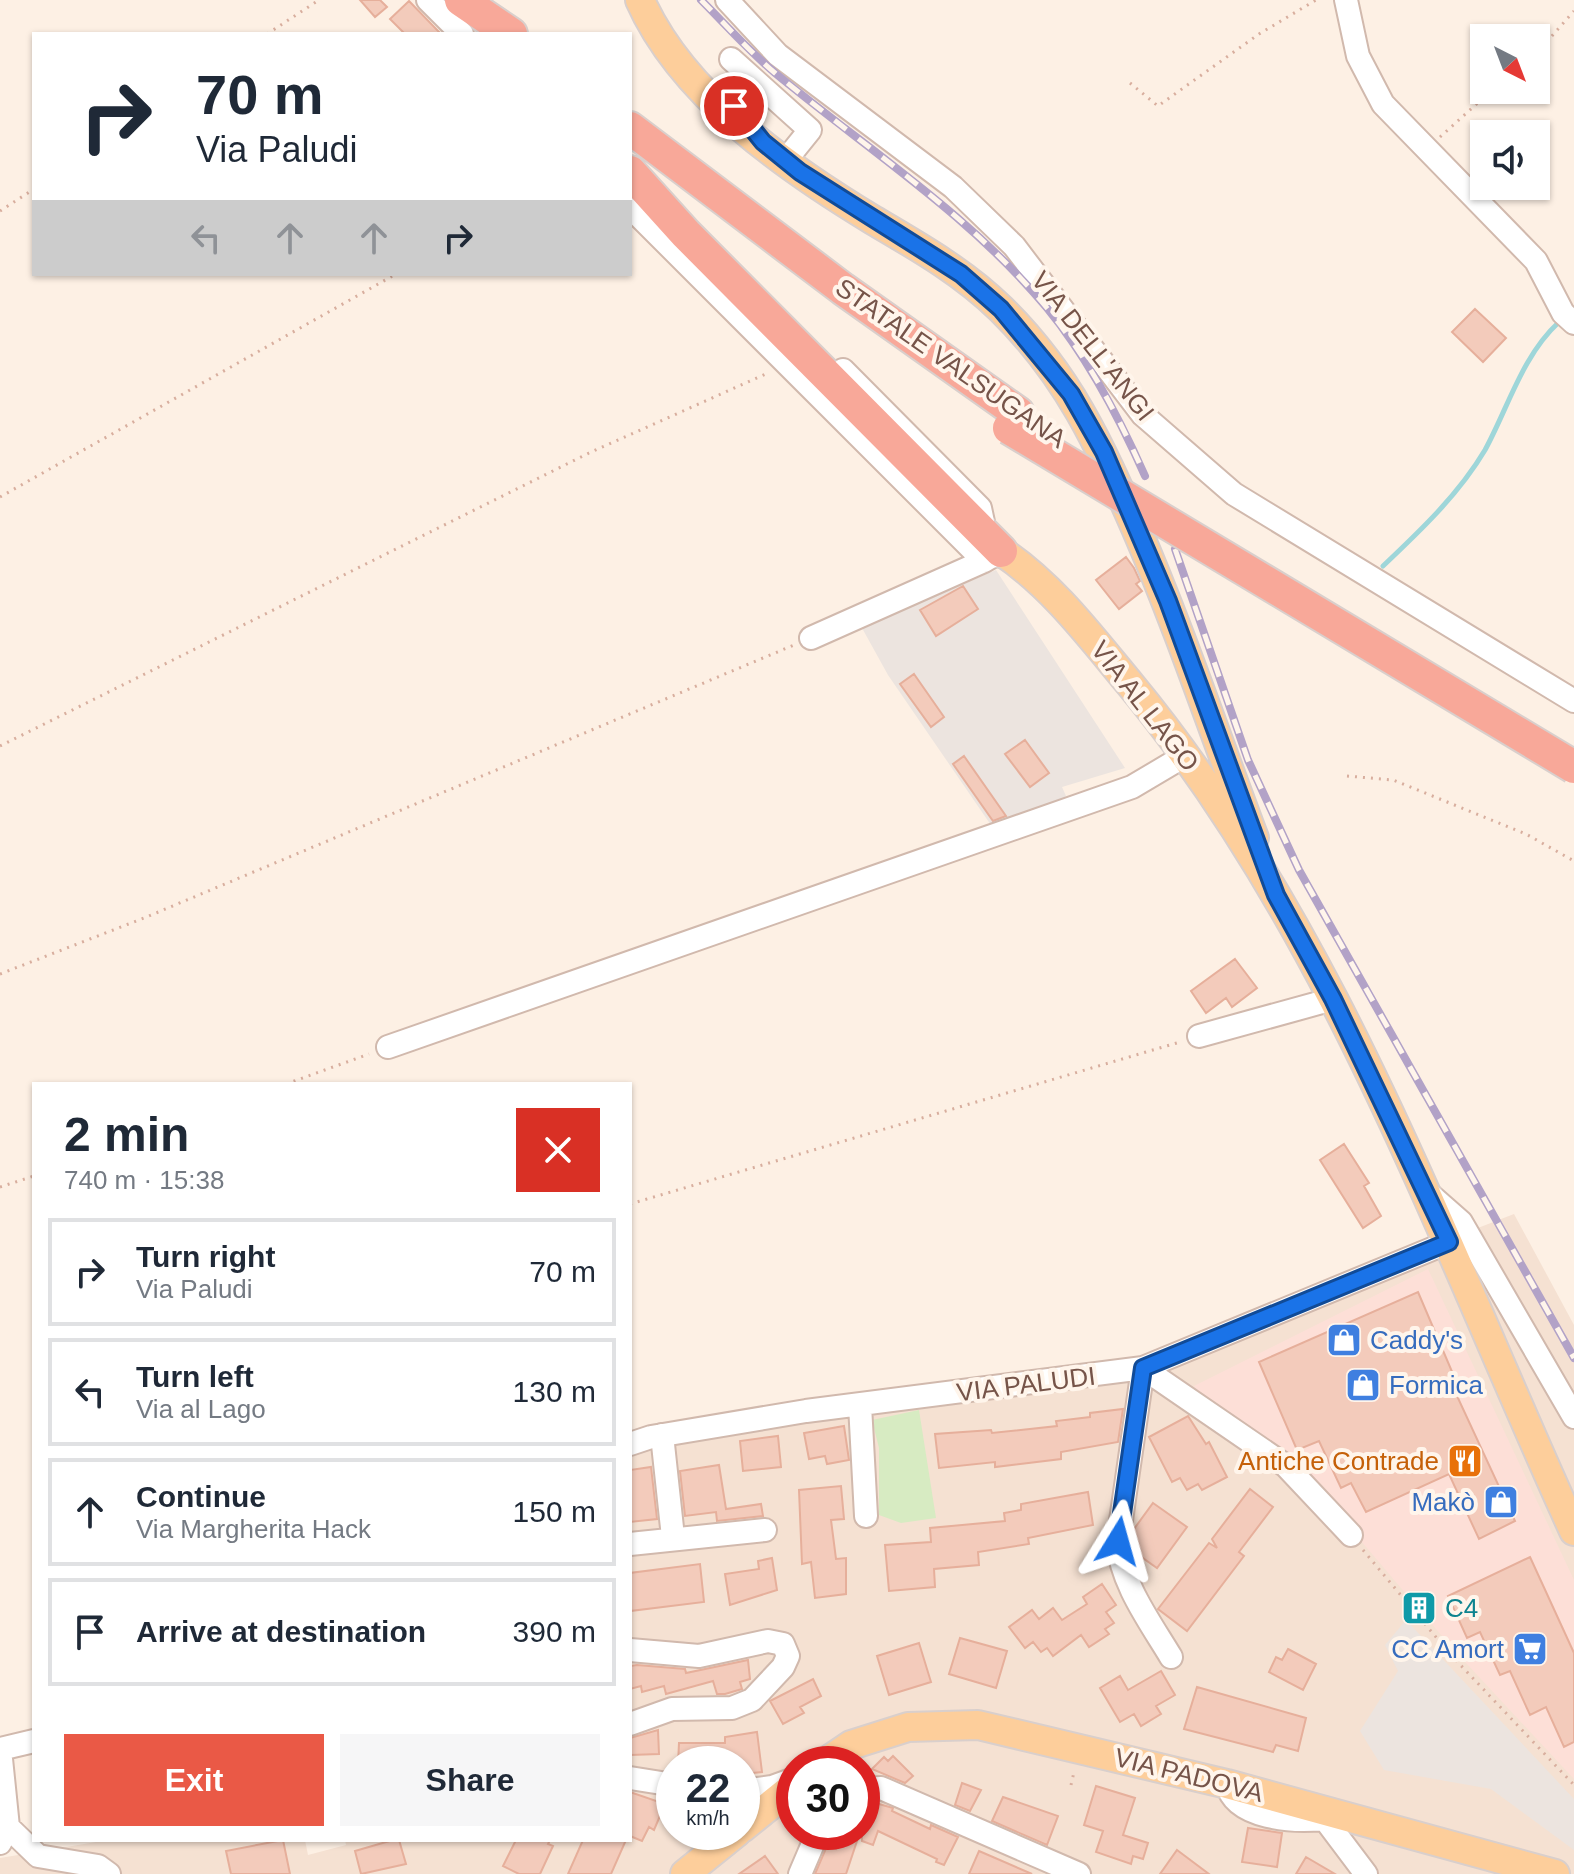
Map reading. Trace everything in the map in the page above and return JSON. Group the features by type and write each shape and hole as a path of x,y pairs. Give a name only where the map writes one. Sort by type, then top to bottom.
{"highway":[{"path":"460,0 488,32"},
{"path":"460,0 508,32"},
{"name":"STATALE VALSUGANA","path":"632,130 1013,420 1202,528 1574,749"},
{"name":"STATALE VALSUGANA","path":"632,157 1013,420 1574,767"},
{"path":"632,174 785,348 990,549"}],"main road":[{"path":"640,0 666,44 721,110 743,131 763,142"},
{"path":"649,0 701,70 763,142 817,185 961,274 1001,309 1043,355 1071,394 1104,452 1168,601 1276,895"},
{"name":"VIA AL LAGO","path":"990,549 1038,576 1166,727 1276,895 1333,999 1428,1193 1574,1531"},
{"path":"1166,727 1199,691"},
{"path":"1186,755 1199,691"},
{"name":"VIA PADOVA","path":"850,1746 908,1727 978,1725 1227,1784 1320,1813 1555,1874"},
{"path":"760,1813 776,1801"},
{"path":"685,1874 715,1850"}],"street":[{"path":"428,0 460,32"},
{"name":"VIA DELL'ANGI","path":"727,0 778,55 953,187 1014,246 1143,415 1234,494 1574,701"},
{"path":"1346,0 1358,56 1383,104 1430,148 1536,261 1563,313 1574,323"},
{"path":"731,59 810,130 785,161"},
{"path":"632,209 785,348"},
{"path":"811,638 990,549"},
{"path":"388,1047 1132,787 1186,755"},
{"path":"1199,1036 1333,999"},
{"path":"1428,1193 1461,1222 1574,1417"},
{"name":"VIA PALUDI","path":"632,1443 662,1435 860,1405 1143,1368 1449,1242"},
{"path":"1171,1657 1147,1618 1119,1559 1118,1541 1143,1368 1286,1466 1351,1535"},
{"path":"860,1405 866,1516"},
{"path":"662,1435 673,1537"},
{"path":"632,1544 673,1537 765,1530"},
{"path":"632,1650 699,1656 768,1641 783,1644 788,1656 783,1667 752,1700 732,1708 672,1709 632,1723"},
{"path":"32,1741 0,1749 4,1835 38,1856 98,1866 109,1874"},
{"path":"632,1778 656,1782"},
{"path":"880,1788 1079,1874"},
{"path":"1320,1813 1366,1874"},
{"path":"800,1874 810,1850"}],"path":[{"path":"270,32 319,0"},
{"path":"1130,83 1158,106 1259,34 1316,0"},
{"path":"1550,38 1574,11"},
{"path":"1430,148 1474,104"},
{"path":"0,211 32,190"},
{"path":"0,497 392,276"},
{"path":"0,746 589,453 785,348"},
{"path":"0,974 144,918 811,638"},
{"path":"1347,776 1393,780 1526,834 1574,861"},
{"path":"632,1203 1199,1036"},
{"path":"292,1082 388,1047"},
{"path":"0,1187 32,1177"},
{"path":"1351,1535 1451,1655 1574,1785"}],"shaded area":[{"path":"996,570 1125,768 1062,787 1066,796 1046,812 995,831 888,675 862,628"},
{"path":"1514,1214 1574,1325 1574,1874 0,1874 0,1858 96,1842 305,1842 308,1855 346,1845 345,1842 632,1842 632,1431 1137,1360"},
{"path":"1428,1269 1574,1580 1574,1779 1454,1650 1291,1459 1212,1408 1194,1386"},
{"path":"1406,1620 1574,1799 1574,1850 1491,1789 1384,1770 1360,1731 1398,1671 1385,1645"}],"green space":[{"path":"919,1410 936,1518 901,1523 879,1515 879,1448 872,1420"}],"building":[{"path":"360,0 380,0 387,7 375,17"},
{"path":"409,1 439,32 403,32 390,19"},
{"path":"1475,309 1506,338 1483,362 1452,332"},
{"path":"1126,557 1134,568 1140,581 1136,584 1142,591 1119,609 1096,580"},
{"path":"963,586 978,609 936,636 920,610"},
{"path":"914,674 944,717 931,727 900,684"},
{"path":"1025,740 1049,773 1030,787 1005,754"},
{"path":"964,756 1006,816 993,821 953,764"},
{"path":"1235,959 1257,988 1232,1007 1226,998 1206,1013 1191,991"},
{"path":"1344,1144 1369,1183 1364,1186 1381,1216 1363,1228 1320,1160"},
{"path":"1418,1292 1456,1381 1451,1383 1515,1521 1479,1539 1449,1474 1366,1512 1351,1483 1341,1488 1319,1441 1297,1450 1259,1362"},
{"path":"1123,1409 1118,1442 1061,1452 1061,1459 995,1467 995,1462 939,1468 935,1434 991,1430 992,1433 1057,1426 1056,1421"},
{"path":"1188,1416 1206,1444 1209,1442 1227,1477 1202,1490 1198,1484 1187,1490 1180,1478 1172,1482 1149,1437"},
{"path":"844,1426 849,1460 827,1464 825,1456 809,1459 804,1433"},
{"path":"778,1436 781,1467 743,1471 740,1441"},
{"path":"719,1465 726,1509 761,1504 763,1516 717,1521 716,1512 685,1516 680,1471"},
{"path":"651,1467 657,1519 632,1522 632,1470"},
{"path":"841,1486 844,1519 831,1520 836,1559 846,1558 846,1594 815,1598 811,1562 802,1564 799,1490"},
{"path":"1250,1489 1273,1507 1239,1552 1244,1556 1187,1631 1158,1609 1209,1543 1217,1548 1212,1539"},
{"path":"1088,1492 1093,1525 1028,1538 1029,1544 978,1552 979,1565 934,1569 935,1587 889,1591 885,1545 931,1542 930,1528 1005,1521 1004,1513 1021,1510 1021,1504"},
{"path":"1153,1503 1187,1527 1157,1568 1133,1551 1132,1541 1134,1529"},
{"name":"CC Amort","path":"1530,1557 1574,1653 1574,1742 1564,1747 1546,1707 1530,1715 1510,1671 1500,1675 1480,1632 1467,1638 1448,1596"},
{"path":"772,1558 777,1590 730,1605 725,1574 759,1569 758,1561"},
{"path":"700,1564 704,1602 632,1611 632,1573"},
{"path":"1102,1584 1116,1605 1106,1612 1114,1623 1105,1629 1109,1634 1089,1647 1081,1635 1053,1656 1047,1648 1041,1652 1033,1642 1025,1648 1009,1627 1032,1610 1039,1619 1053,1608 1062,1620 1087,1604 1083,1597"},
{"path":"960,1638 1007,1651 996,1688 949,1674"},
{"path":"919,1643 931,1682 889,1695 877,1656"},
{"path":"1288,1649 1316,1664 1303,1690 1269,1672 1276,1657 1282,1660"},
{"path":"748,1660 750,1679 740,1682 742,1689 725,1694 717,1694 713,1681 666,1694 664,1686 642,1692 641,1686 632,1688 632,1666 685,1669 686,1673"},
{"path":"1161,1671 1175,1695 1156,1706 1161,1714 1141,1726 1134,1714 1120,1722 1100,1688 1120,1676 1128,1690"},
{"path":"813,1679 821,1696 800,1707 804,1713 783,1724 770,1701"},
{"path":"1197,1687 1306,1718 1298,1751 1276,1745 1273,1752 1184,1729"},
{"path":"658,1730 656,1754 632,1755 632,1737"},
{"path":"757,1732 759,1746 679,1746 679,1743 725,1743 725,1737"},
{"path":"893,1756 913,1776 905,1783 880,1772 880,1761 884,1757 888,1761"},
{"path":"962,1783 981,1790 970,1811 955,1805"},
{"path":"1096,1786 1135,1798 1123,1835 1148,1843 1143,1859 1133,1856 1131,1864 1096,1852 1103,1831 1084,1825"},
{"path":"632,1793 656,1801 656,1825 654,1830 649,1827 642,1841 632,1837"},
{"path":"1003,1797 1058,1816 1047,1845 992,1821"},
{"path":"880,1804 893,1808 892,1811 930,1829 931,1825 958,1837 944,1865 936,1862 937,1859 880,1832"},
{"path":"1248,1828 1282,1833 1277,1867 1242,1862"},
{"path":"283,1842 290,1874 231,1874 226,1851"},
{"path":"386,1842 400,1842 406,1864 361,1874 355,1851"},
{"path":"515,1842 549,1842 553,1846 540,1874 519,1874 503,1866"},
{"path":"582,1842 625,1842 611,1874 568,1874"},
{"path":"825,1850 854,1850 846,1874 815,1874"},
{"path":"1177,1850 1209,1874 1160,1874"},
{"path":"979,1851 1032,1874 969,1874"},
{"path":"765,1856 778,1874 739,1874"},
{"path":"1306,1857 1335,1874 1296,1874"}],"waterway":[{"path":"1383,566 1438,511 1475,466 1525,366 1559,322"}],"railway":[{"path":"701,0 775,73 917,184 1017,274 1062,327 1089,368 1145,476"},
{"path":"1175,549 1248,760 1299,870 1574,1358"}],"place":[{"name":"Caddy's","path":"1344,1340"},
{"name":"Formica","path":"1363,1385"},
{"name":"Antiche Contrade","path":"1465,1461"},
{"name":"Makò","path":"1501,1502"},
{"name":"C4","path":"1419,1608"},
{"name":"CC Amort","path":"1530,1649"}],"route":[{"path":"734,106 751,123 763,142 817,185 926,249 961,274 1001,309 1043,355 1071,394 1104,452 1168,601 1203,704 1276,895 1333,999 1449,1242 1143,1368 1118,1541"}]}
